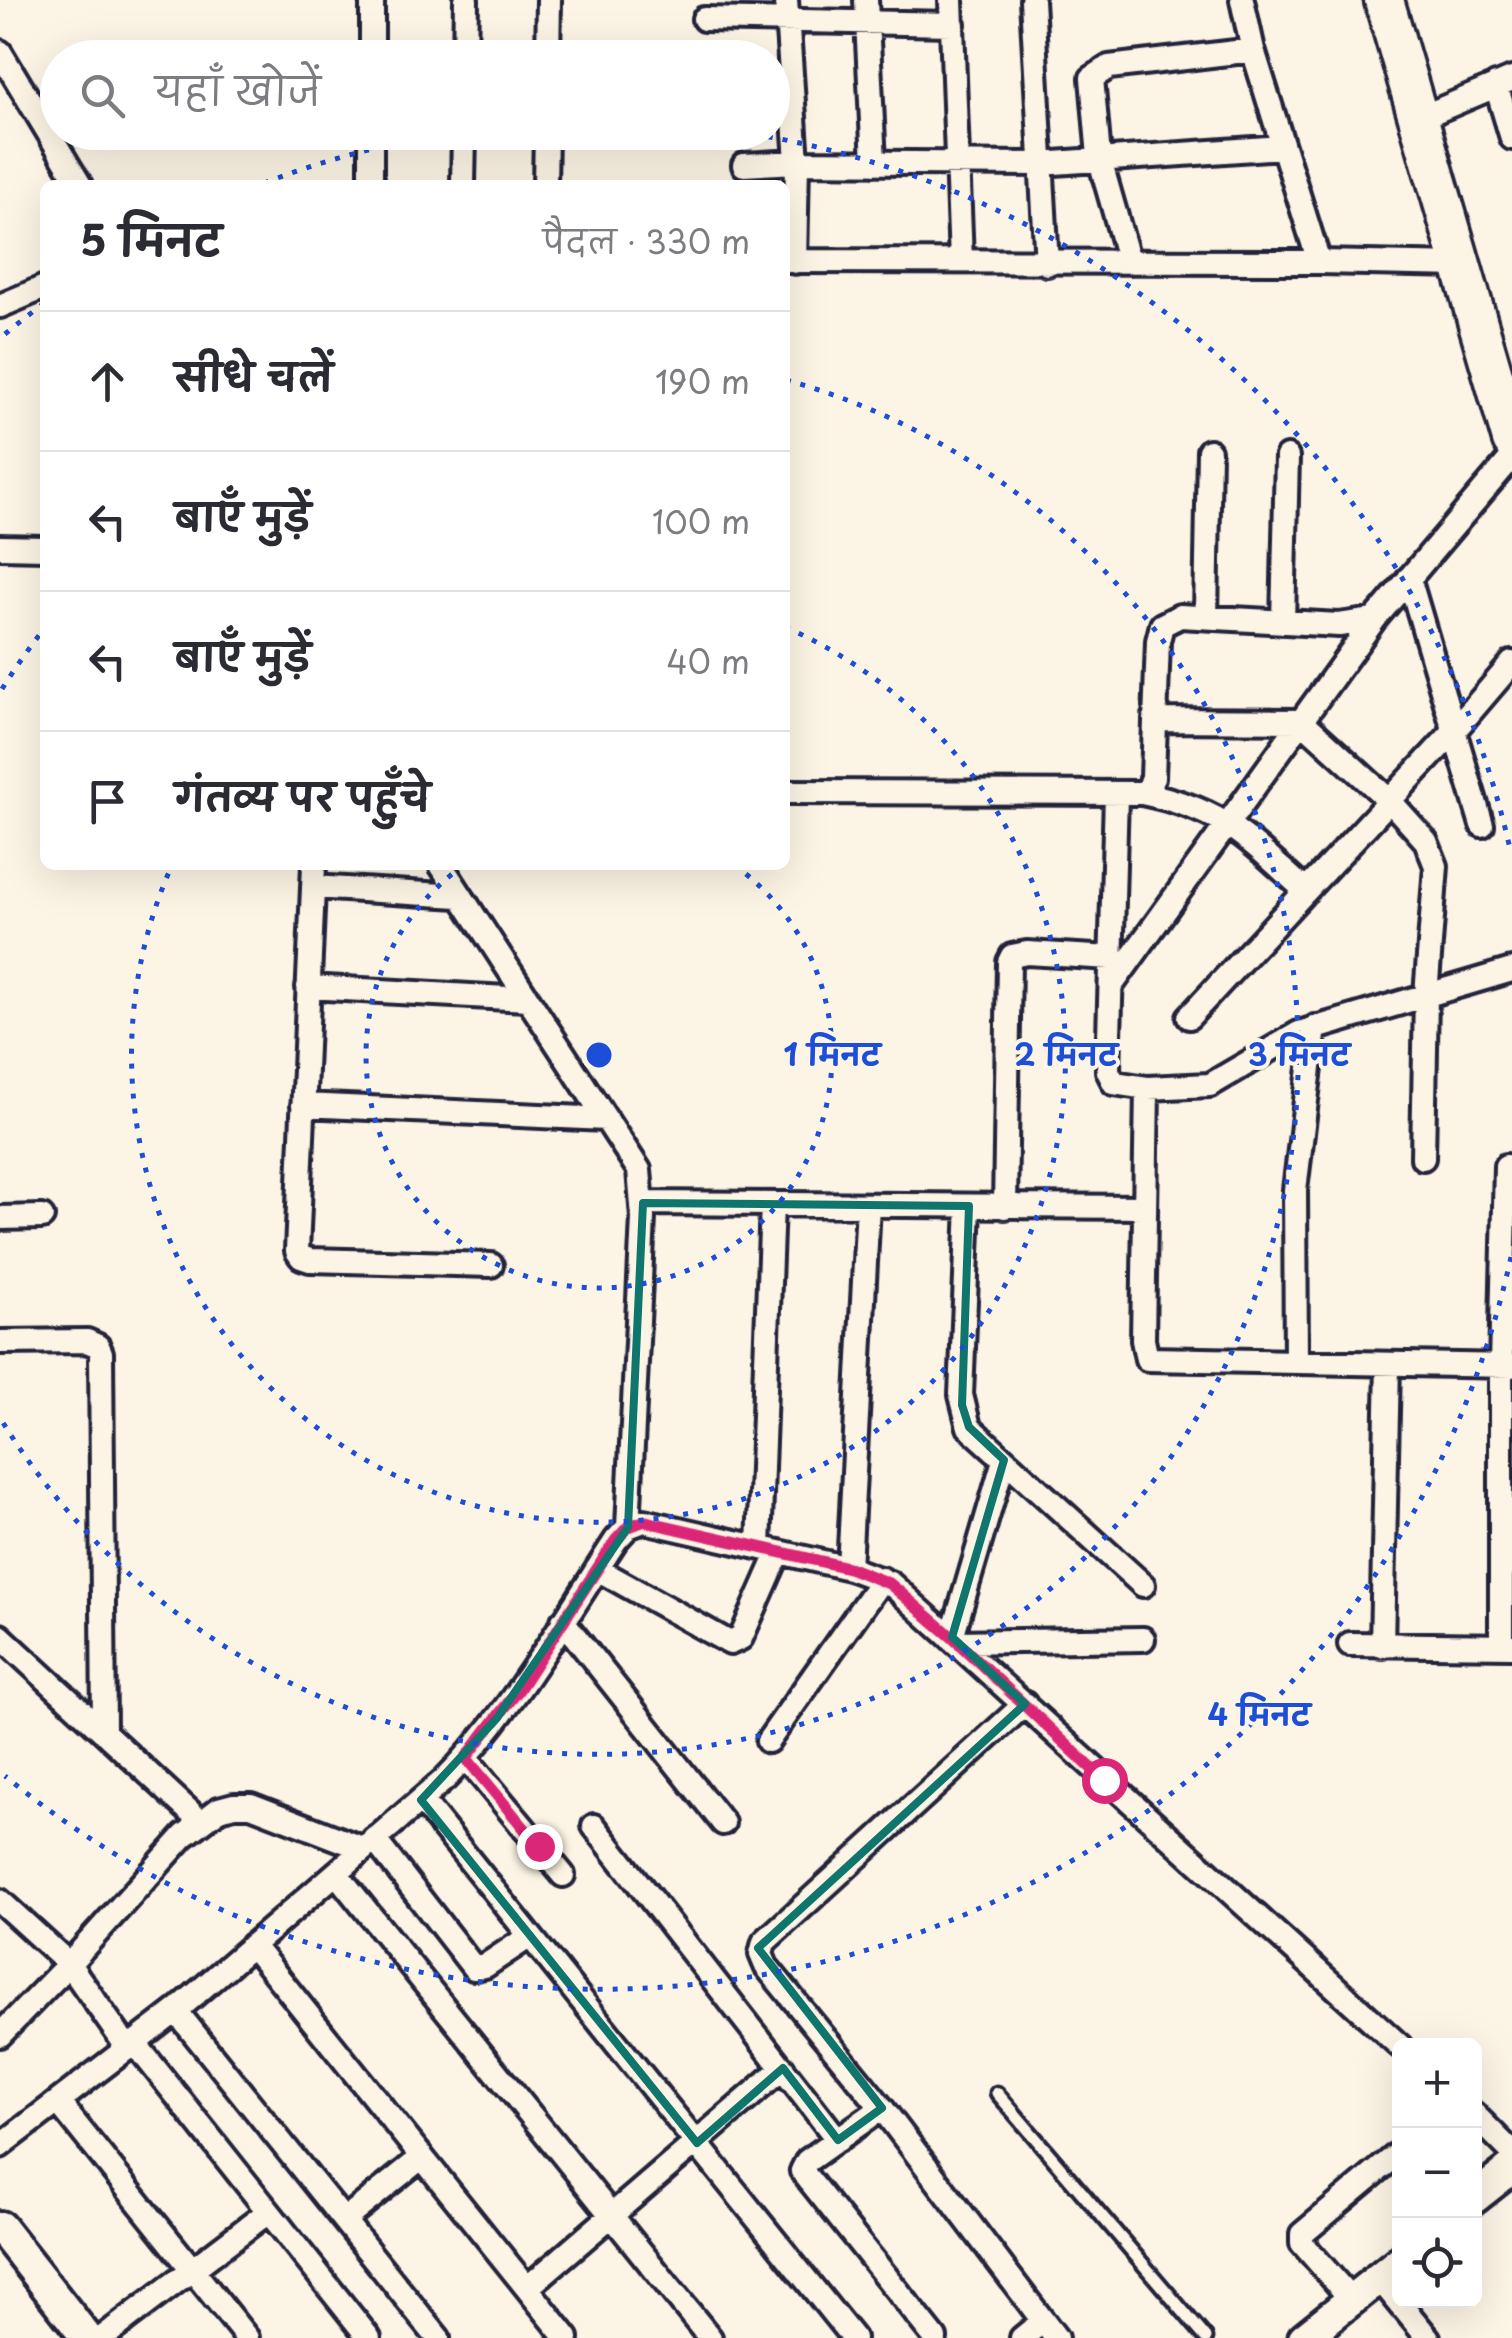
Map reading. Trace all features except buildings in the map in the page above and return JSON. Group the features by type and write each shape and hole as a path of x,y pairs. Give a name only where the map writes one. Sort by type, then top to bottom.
{"main road":[{"path":"1384,0 1462,265 1506,397 1512,440"}],"street":[{"path":"372,0 372,40"},
{"path":"465,40 466,0"},
{"path":"548,40 549,0"},
{"path":"951,0 961,260"},
{"path":"1032,0 1047,264"},
{"path":"1242,0 1282,147 1319,262"},
{"path":"704,19 786,10 866,12 953,24"},
{"path":"786,10 788,40"},
{"path":"866,12 874,163"},
{"path":"1129,262 1099,157 1092,78 1100,70 1254,50"},
{"path":"0,52 40,118"},
{"path":"790,65 797,162 790,261 1462,265"},
{"path":"1420,118 1504,82 1512,138"},
{"path":"744,166 797,162 1040,164 1282,147"},
{"path":"59,150 77,180"},
{"path":"371,180 372,150"},
{"path":"463,180 464,150"},
{"path":"545,180 546,150"},
{"path":"0,306 40,290"},
{"path":"1206,618 1209,451"},
{"path":"1284,622 1288,456"},
{"path":"1110,988 1374,620 1512,457"},
{"path":"0,547 40,548"},
{"path":"1409,578 1482,826"},
{"path":"1142,793 1153,777 1158,641 1162,625 1170,618 1339,625 1374,620"},
{"path":"1188,1017 1390,801 1512,663"},
{"path":"1155,720 1302,720 1390,801 1426,841 1436,866 1426,994 1423,1158"},
{"path":"790,792 1142,793 1193,805 1229,822 1306,891"},
{"path":"1116,795 1109,1078 1123,1086 1210,1085 1283,1040 1315,1027 1512,970"},
{"path":"444,870 639,1170 642,1203 628,1527"},
{"path":"459,896 314,876 296,1244 301,1257 491,1265"},
{"path":"1005,1206 1009,962 1019,954 1111,958"},
{"path":"308,988 527,999"},
{"path":"1296,1362 1295,1190 1315,1027"},
{"path":"1147,1088 1143,1340 1147,1359 1506,1365"},
{"path":"303,1105 606,1119"},
{"path":"1350,1644 1506,1646 1506,1166"},
{"path":"642,1203 1146,1208"},
{"path":"596,1569 730,1643 742,1638 769,1549 772,1204"},
{"path":"850,1568 868,1205"},
{"path":"969,1206 962,1406 968,1427 1143,1585"},
{"path":"0,1218 42,1217"},
{"path":"0,1342 87,1342 98,1346 100,1353 104,1730"},
{"path":"1382,1646 1388,1364"},
{"path":"955,1639 1004,1460"},
{"path":"0,2146 176,2012 466,1758 519,1689 596,1569 628,1527 644,1521 850,1568 882,1579 905,1594 1074,1754 1392,2039"},
{"path":"768,1741 882,1579"},
{"path":"563,1621 723,1823"},
{"path":"0,1636 201,1822"},
{"path":"955,1639 1143,1639"},
{"path":"1022,2338 1049,2330 882,2108 766,1966 761,1954 764,1942 1025,1704"},
{"path":"466,1758 563,1875"},
{"path":"422,1800 853,2338"},
{"path":"0,2035 184,1836 219,1809 251,1805 368,1844 474,1968 485,1966 530,1936"},
{"path":"594,1826 838,2140"},
{"path":"336,1873 710,2338"},
{"path":"0,1901 69,1964 368,2338"},
{"path":"252,1946 567,2338"},
{"path":"176,2012 438,2338"},
{"path":"527,2288 613,2218 782,2068"},
{"path":"59,2103 246,2338"},
{"path":"882,2108 807,2161 802,2171 936,2338"},
{"path":"1482,2122 1512,2152"},
{"path":"344,2220 420,2158"},
{"path":"1350,2298 1302,2243 1302,2234 1392,2159"},
{"path":"1482,2192 1512,2168"},
{"path":"102,2338 268,2212"},
{"path":"0,2227 86,2338"},
{"path":"1304,2338 1389,2269 1428,2338"}],"lane":[{"path":"996,2093 1206,2338"}],"highlighted area":[{"path":"643,1203 969,1206 962,1405 969,1427 1004,1460 952,1637 1025,1704 758,1948 882,2108 838,2140 783,2068 697,2143 421,1800 497,1718 628,1527"}],"route":[{"path":"539,1846 466,1758 519,1689 616,1540 628,1527 644,1521 850,1568 890,1584 1104,1780"}]}
